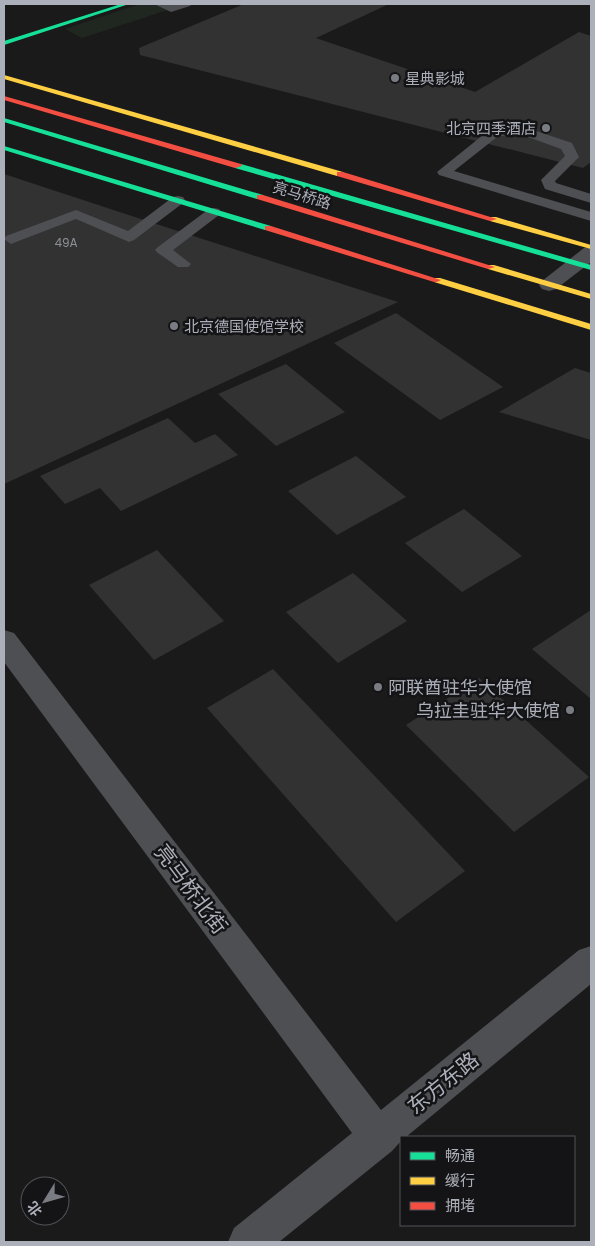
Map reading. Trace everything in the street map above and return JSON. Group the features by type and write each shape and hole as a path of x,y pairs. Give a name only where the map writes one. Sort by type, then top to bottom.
{"street":[{"path":"4,43 126,4"},
{"path":"4,77 591,246"},
{"name":"亮马桥路","path":"4,98 586,261"},
{"name":"亮马桥路","path":"4,120 591,297"},
{"path":"4,148 591,327"},
{"path":"549,285 586,261"},
{"name":"亮马桥北街","path":"4,641 378,1137"},
{"name":"东方东路","path":"248,1242 591,962"}],"lane":[{"path":"160,4 171,9 186,4"},
{"path":"591,198 550,186 548,180 572,157 566,146 518,129 493,134 444,172 591,217"},
{"path":"11,239 76,214 129,237 178,200"},
{"path":"183,264 163,250 214,212"}],"shaded area":[{"path":"140,4 186,4 82,38 65,29"}],"building":[{"path":"244,4 389,4 316,38 475,92 579,32 591,36 591,162 583,168 140,55 139,48"},
{"name":"北京德国使馆学校","path":"4,174 150,222 398,302 4,484"},
{"path":"396,313 503,387 440,420 334,343"},
{"path":"286,364 345,412 276,446 218,394"},
{"path":"575,368 591,373 591,440 499,412"},
{"path":"168,418 195,443 215,434 238,455 121,511 100,488 65,504 40,476"},
{"path":"356,456 406,497 337,535 288,491"},
{"path":"464,509 522,556 462,592 405,543"},
{"path":"157,550 224,621 154,660 89,585"},
{"path":"353,573 407,621 338,663 286,612"},
{"path":"591,610 591,699 532,649"},
{"path":"273,669 465,871 396,922 207,708"},
{"path":"479,678 589,777 514,832 406,725"}],"traffic: fast":[{"path":"4,43 126,4"},
{"path":"4,120 260,197"},
{"path":"4,148 268,228"},
{"path":"238,166 591,268"}],"traffic: slow":[{"path":"4,77 340,174"},
{"path":"493,219 591,247"},
{"path":"491,267 591,297"},
{"path":"437,280 591,327"}],"traffic: jam":[{"path":"4,98 238,166"},
{"path":"340,174 493,219"},
{"path":"260,197 491,267"},
{"path":"268,228 437,280"}],"place":[{"name":"星典影城","path":"395,78"},
{"name":"北京四季酒店","path":"546,128"},
{"name":"北京德国使馆学校","path":"174,326"},
{"name":"阿联酋驻华大使馆","path":"378,687"},
{"name":"乌拉圭驻华大使馆","path":"570,710"}]}
